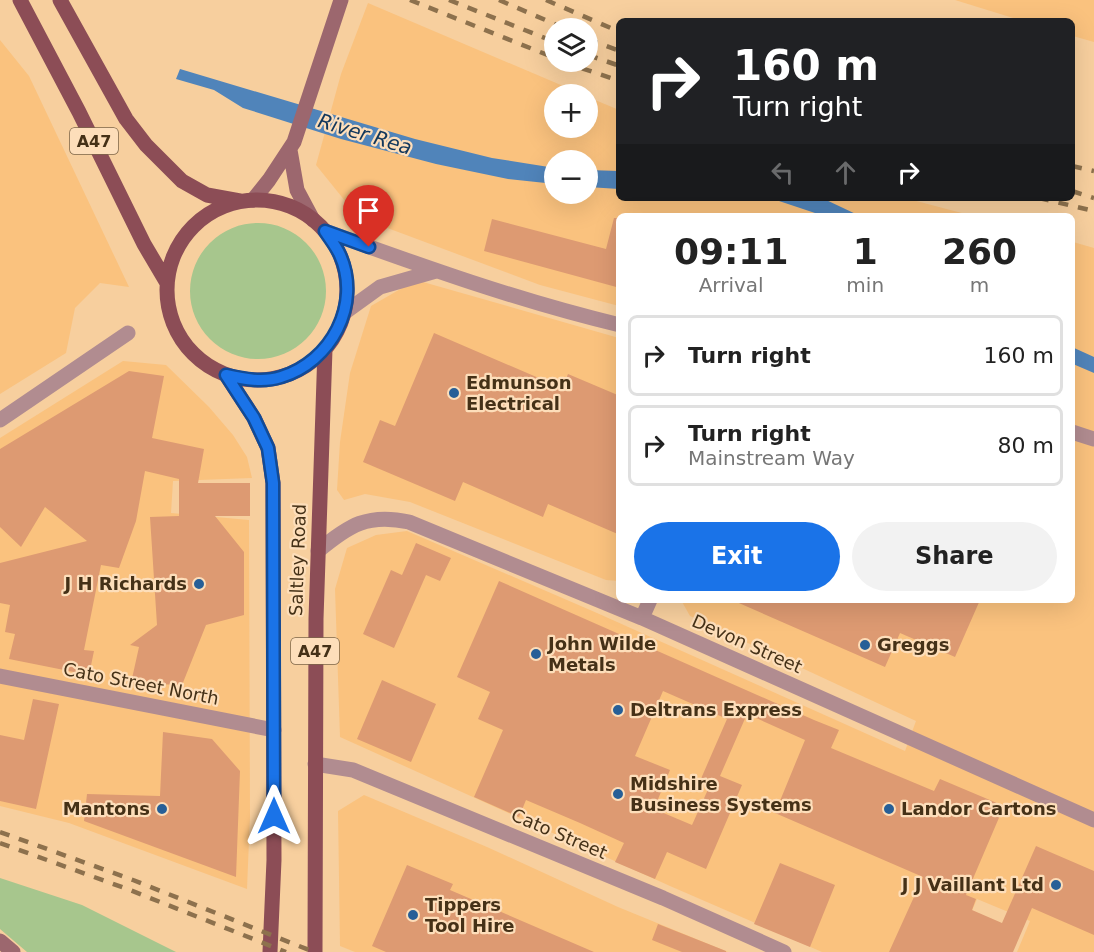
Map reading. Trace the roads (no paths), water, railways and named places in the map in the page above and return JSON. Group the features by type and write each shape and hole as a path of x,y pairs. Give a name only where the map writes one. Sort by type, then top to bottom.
{"main road":[{"name":"A47","path":"20,0 79,112 144,244 167,283"},
{"name":"A47","path":"60,0 126,119 146,145 182,181 207,195 247,201"},
{"path":"247,201 292,146 341,0"},
{"path":"292,146 297,190 313,220"},
{"path":"247,201 274,202 295,208 313,220 325,231 340,255 347,284 344,313 337,332 326,349 305,367 280,378 253,381 226,375 200,361 181,339 169,312 167,283 174,254 190,230 213,211 247,201"},
{"name":"Saltley Road","path":"315,952 318,551 326,349"},
{"name":"Saltley Road","path":"226,375 254,418 268,448 273,483 274,860 270,952"},
{"path":"0,941 13,952"}],"street":[{"path":"325,231 436,271 556,310 616,325"},
{"path":"344,313 380,287 436,271"},
{"path":"0,420 128,333"},
{"path":"1075,433 1094,439"},
{"name":"Devon Street","path":"318,551 347,529 368,519 390,518 409,522 642,618 1094,820"},
{"path":"642,618 649,603"},
{"name":"Cato Street North","path":"0,676 274,730"},
{"name":"Cato Street","path":"315,764 353,770 363,774 663,898 784,952"}],"water":[{"name":"River Rea","path":"180,69 415,139 492,158 544,166 544,183 508,179 436,164 341,139 243,108 214,90 176,79"},
{"path":"598,170 616,171 616,189 598,188"},
{"path":"779,201 828,201 854,213 815,213"},
{"path":"1075,348 1094,357 1094,373 1075,365"}],"railway":[{"path":"410,0 544,54"},
{"path":"449,0 544,38"},
{"path":"499,0 544,19"},
{"path":"546,0 616,30"},
{"path":"598,43 616,50"},
{"path":"598,58 616,65"},
{"path":"593,72 616,80"},
{"path":"1075,167 1094,171"},
{"path":"1075,192 1094,198"},
{"path":"1052,201 1094,211"},
{"path":"0,832 133,880 314,952"},
{"path":"0,843 130,890 286,952"}],"place":[{"name":"Edmunson Electrical","path":"454,393"},
{"name":"J H Richards","path":"199,584"},
{"name":"Greggs","path":"865,645"},
{"name":"John Wilde Metals","path":"536,654"},
{"name":"Deltrans Express","path":"618,710"},
{"name":"Midshire Business Systems","path":"618,794"},
{"name":"Mantons","path":"162,809"},
{"name":"Landor Cartons","path":"889,809"},
{"name":"J J Vaillant Ltd","path":"1056,885"},
{"name":"Tippers Tool Hire","path":"413,915"}]}
